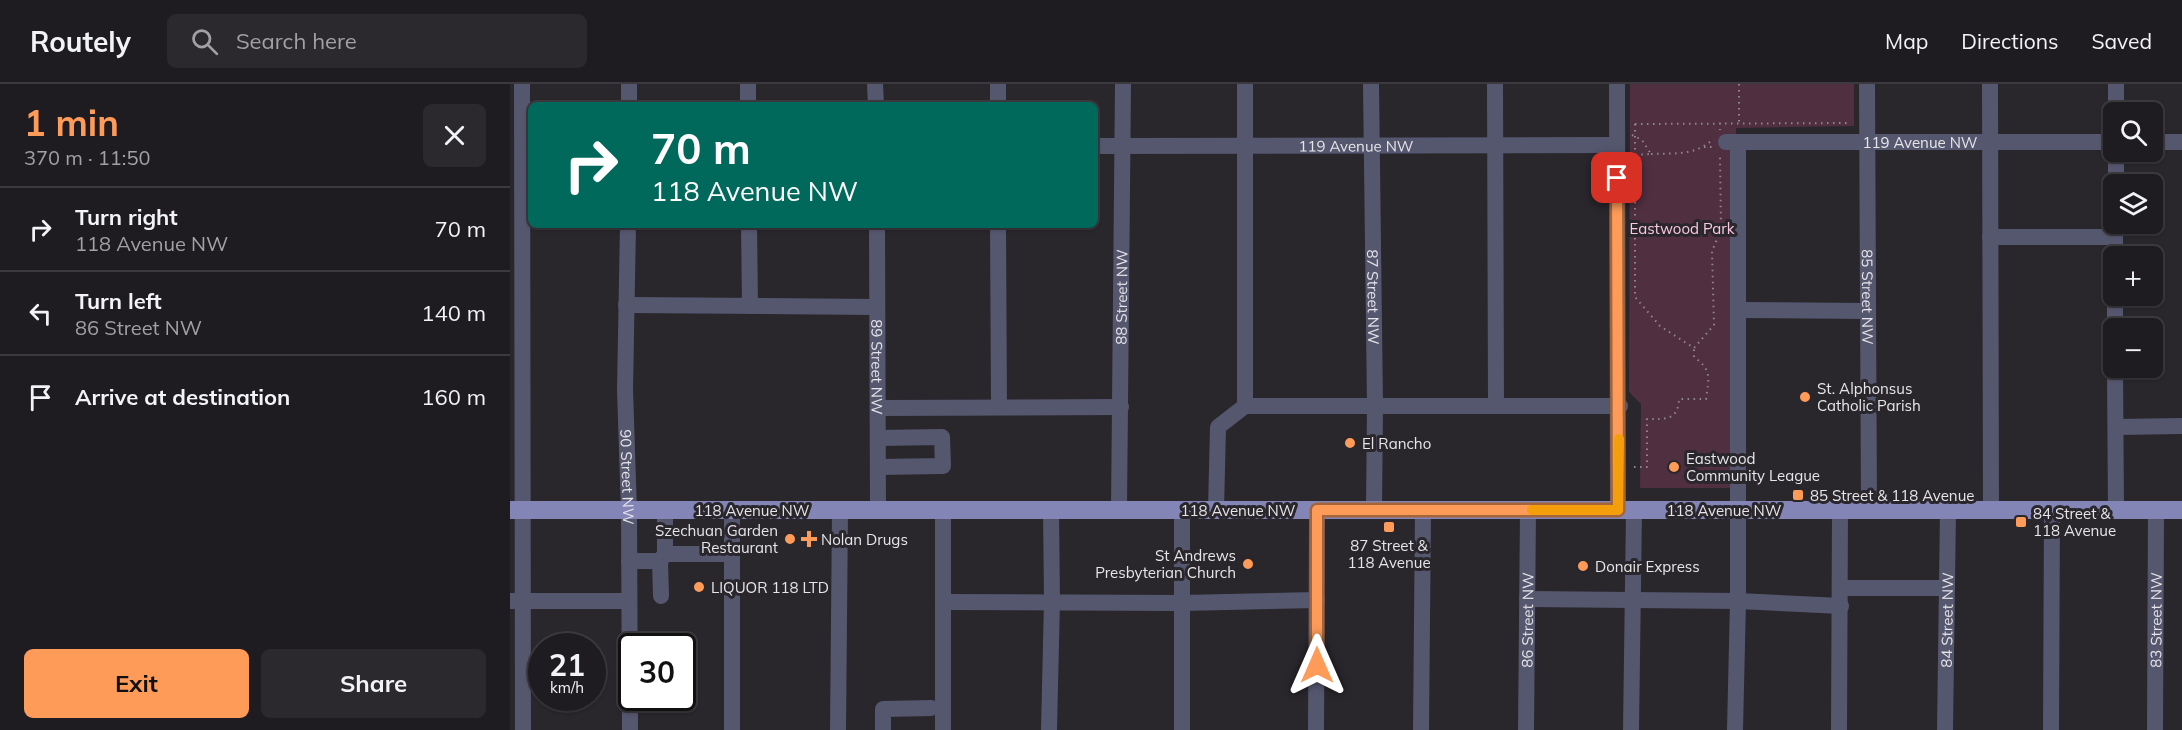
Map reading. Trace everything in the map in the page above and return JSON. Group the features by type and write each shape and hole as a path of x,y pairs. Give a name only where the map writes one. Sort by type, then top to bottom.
{"main road":[{"name":"118 Avenue NW","path":"516,510 2182,510"}],"street":[{"path":"522,84 516,601 523,730"},
{"path":"629,84 629,102"},
{"path":"748,84 748,102"},
{"path":"876,84 876,102"},
{"path":"998,84 998,102"},
{"name":"88 Street NW","path":"1119,510 1123,84"},
{"path":"1245,84 1245,406"},
{"name":"87 Street NW","path":"1371,84 1374,510"},
{"path":"1495,84 1496,406"},
{"path":"1617,84 1619,467 1626,510 1631,601 1631,730"},
{"name":"85 Street NW","path":"1867,84 1869,510"},
{"path":"1990,84 1991,510"},
{"path":"2116,84 2116,102"},
{"path":"1726,141 1738,310 1738,601 1735,730"},
{"name":"119 Avenue NW","path":"1726,141 2103,142"},
{"path":"2163,142 2182,142"},
{"name":"119 Avenue NW","path":"1098,146 1617,145"},
{"name":"90 Street NW","path":"628,228 625,390 629,511 630,730"},
{"path":"749,228 750,306"},
{"name":"89 Street NW","path":"877,228 878,510"},
{"path":"998,228 999,407"},
{"path":"1990,237 2103,231"},
{"path":"626,305 877,307"},
{"path":"1738,310 1868,311"},
{"path":"2115,378 2116,510"},
{"path":"1216,510 1218,427 1245,406 1620,406"},
{"path":"878,408 1121,407"},
{"path":"2116,427 2182,426"},
{"path":"878,438 942,437 943,466 878,467"},
{"path":"732,510 732,730"},
{"path":"838,730 840,510"},
{"path":"943,510 943,730"},
{"path":"1049,730 1053,601 1051,510"},
{"path":"1182,510 1182,730"},
{"path":"1316,730 1317,510"},
{"path":"1421,730 1423,510"},
{"name":"86 Street NW","path":"1526,730 1528,510"},
{"path":"1839,730 1840,510"},
{"name":"84 Street NW","path":"1945,730 1948,510"},
{"path":"2051,730 2052,510"},
{"name":"83 Street NW","path":"2155,730 2156,510"},
{"path":"661,596 665,511"},
{"path":"629,561 732,554"},
{"path":"1841,588 1947,588"},
{"path":"1527,598 1738,601 1841,606"},
{"path":"943,602 1182,603 1317,600"},
{"path":"516,601 629,601"},
{"path":"884,730 883,709 931,708"}],"path":[{"path":"1738,84 1739,123"},
{"path":"1619,467 1647,467 1647,419 1666,419 1674,415 1678,409 1679,399 1706,399 1708,372 1705,366 1694,357 1694,348 1714,325 1712,251 1721,230 1726,141 1720,123"},
{"path":"1617,124 1867,123"},
{"path":"1635,124 1635,297 1649,316 1660,326 1694,348"},
{"path":"1651,154 1685,153 1704,147"}],"green space":[{"name":"Eastwood Park","path":"1630,84 1854,84 1854,126 1736,128 1733,488 1640,488 1641,404 1629,392"}],"slow traffic":[{"path":"1532,510 1618,510 1619,439"}],"place":[{"name":"St. Alphonsus Catholic Parish","path":"1805,397"},
{"name":"El Rancho","path":"1350,443"},
{"name":"Eastwood Community League","path":"1674,467"},
{"name":"85 Street & 118 Avenue","path":"1798,495"},
{"name":"84 Street & 118 Avenue","path":"2021,522"},
{"name":"87 Street & 118 Avenue","path":"1389,527"},
{"name":"Szechuan Garden Restaurant","path":"790,539"},
{"name":"Nolan Drugs","path":"809,539"},
{"name":"St Andrews Presbyterian Church","path":"1248,564"},
{"name":"Donair Express","path":"1583,566"},
{"name":"LIQUOR 118 LTD","path":"699,587"}],"route":[{"path":"1317,665 1317,510 1618,510 1620,406 1617,178"}]}
